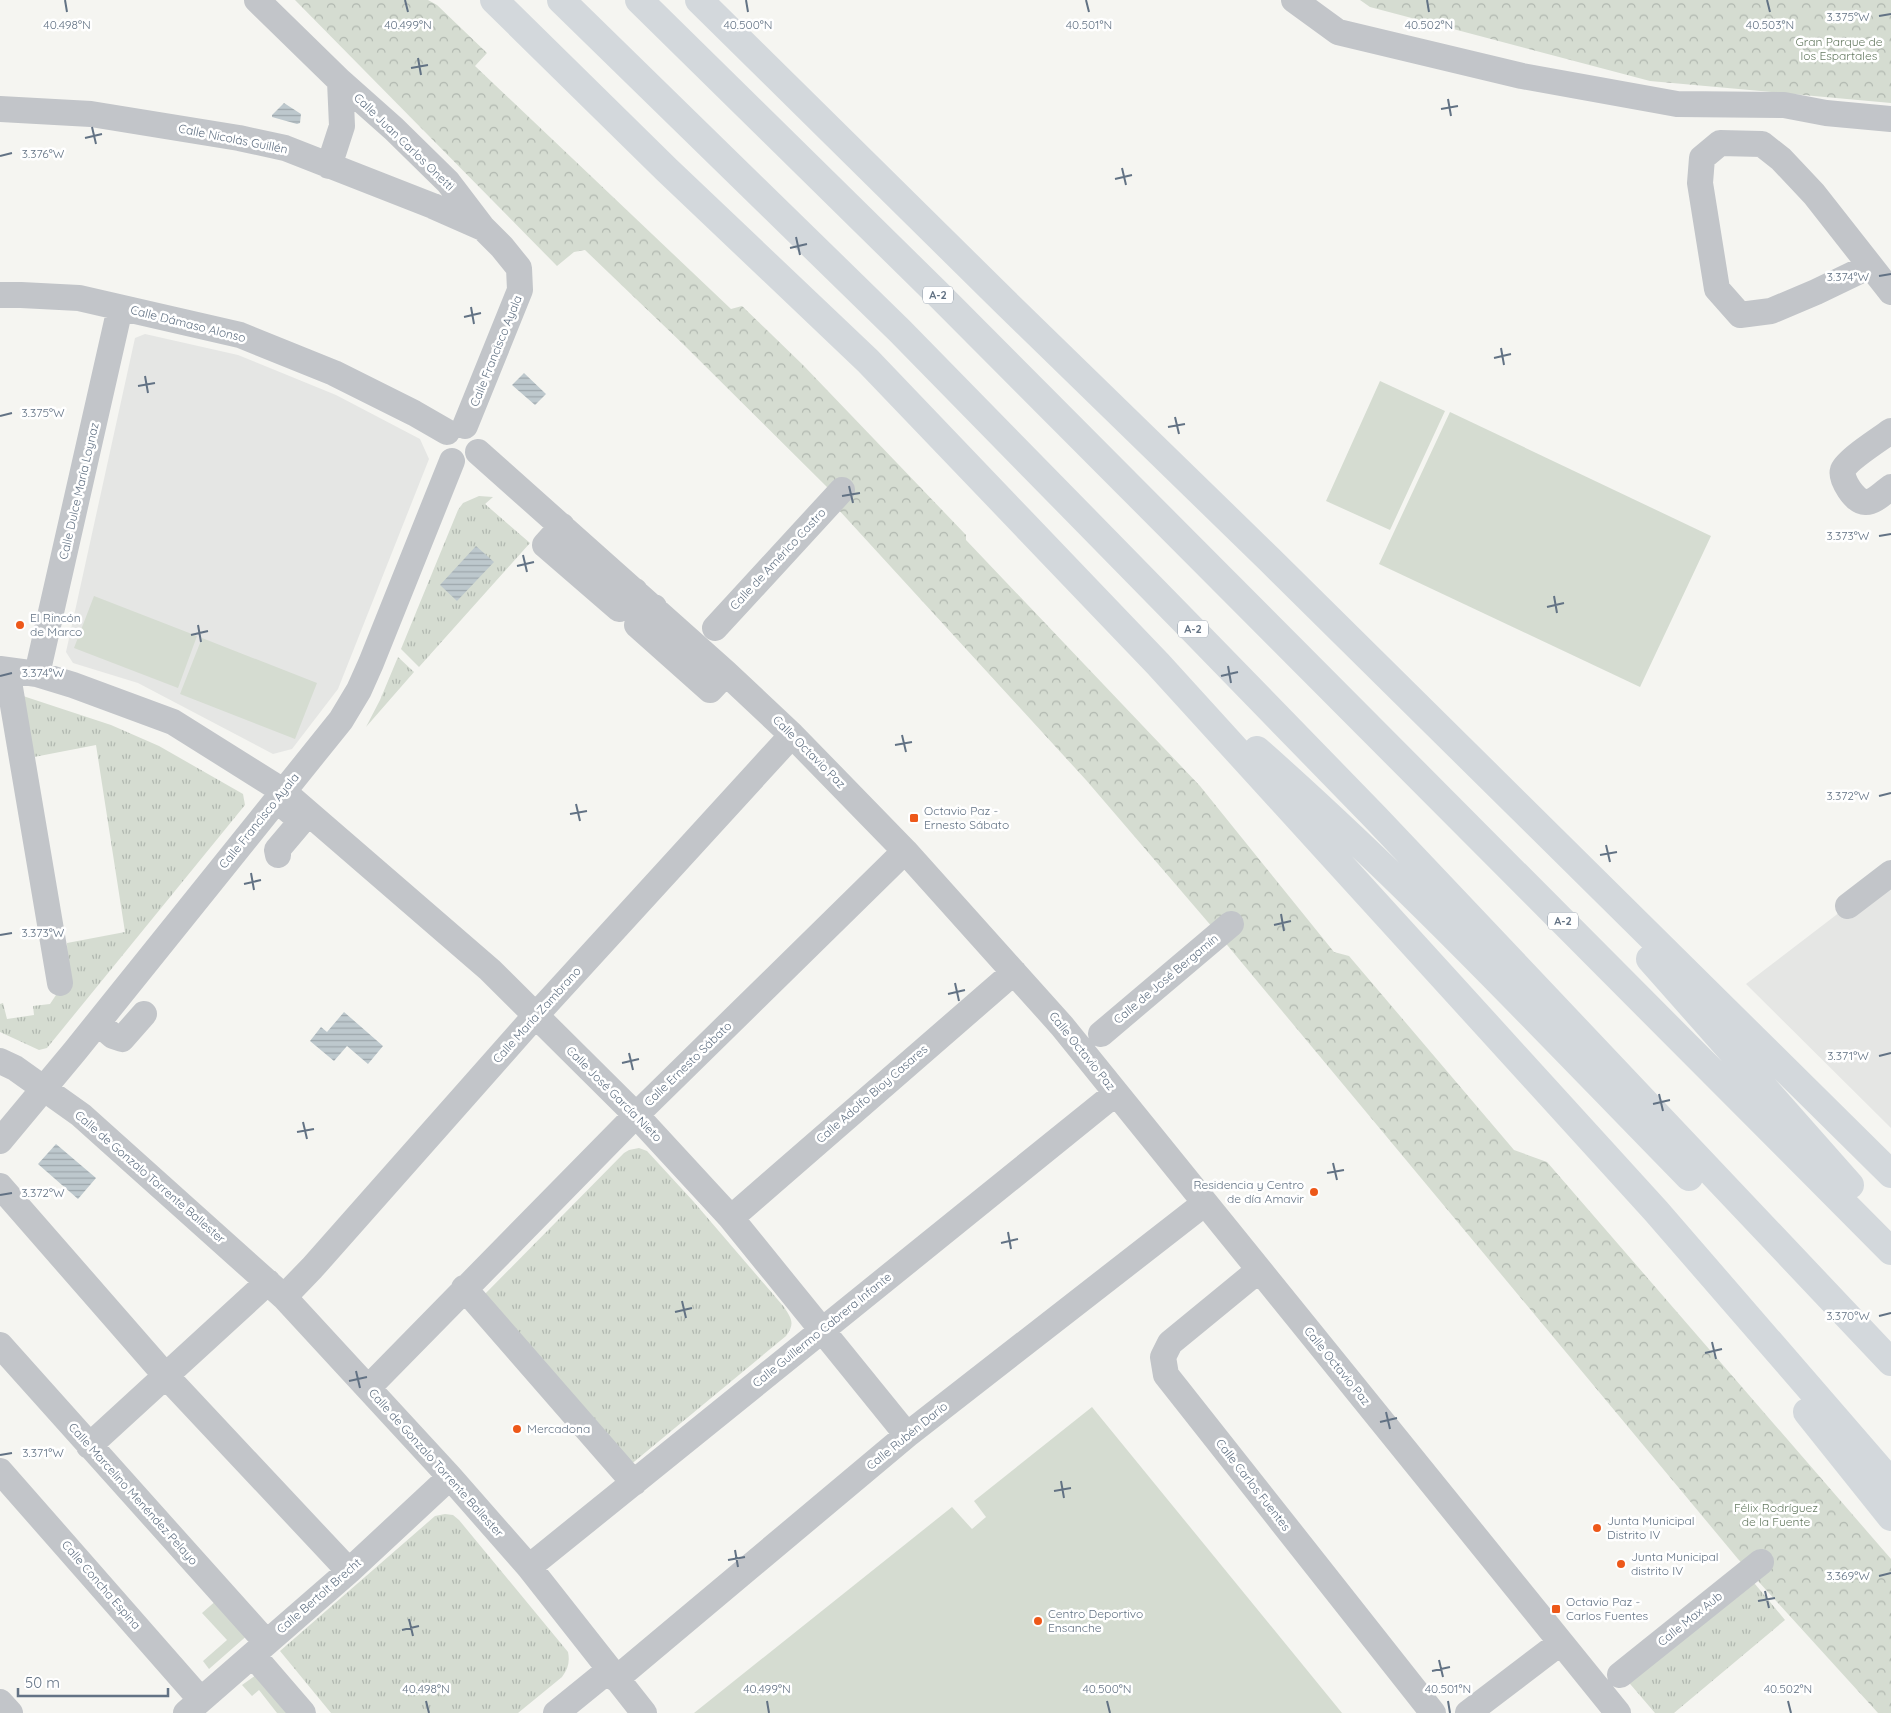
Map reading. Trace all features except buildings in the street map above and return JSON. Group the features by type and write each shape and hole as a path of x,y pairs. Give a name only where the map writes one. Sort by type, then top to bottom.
{"highway":[{"path":"494,0 667,170 868,361 1158,664 1656,1211 1891,1482"},
{"name":"A-2","path":"561,0 900,331 1200,637 1368,810 1807,1276 1891,1362"},
{"name":"A-2","path":"639,0 938,294 1891,1251"},
{"path":"700,0 1891,1174"},
{"path":"726,0 966,262"},
{"path":"1158,664 1290,780 1406,889 1718,1208 1807,1276"},
{"path":"1482,770 1891,1232"},
{"path":"1656,1211 1752,1344 1891,1517"}],"street":[{"name":"Calle Juan Carlos Onetti","path":"257,0 448,182 483,228"},
{"path":"1294,0 1338,32 1522,76 1677,104 1784,105 1826,113 1891,119"},
{"name":"Calle Juan Carlos Onetti","path":"329,166 342,126 340,81"},
{"name":"Calle Nicolás Guillén","path":"0,109 91,114 239,138 285,148 433,206 483,228"},
{"path":"1870,266 1771,311 1740,315 1717,289 1700,183 1702,158 1720,143 1762,144 1781,159 1814,194 1891,292"},
{"name":"Calle Francisco Ayala","path":"456,429 520,290 519,268 483,228"},
{"name":"Calle Dámaso Alonso","path":"0,296 79,298 240,335 334,373 414,413 456,429"},
{"name":"Calle Dulce María Loynaz","path":"36,674 120,308"},
{"path":"470,428 480,441 478,452 467,463 452,462 442,448 442,442 456,429 470,428"},
{"path":"1891,431 1849,462 1843,470 1843,480 1858,500 1865,503 1874,500 1891,487"},
{"name":"Calle Octavio Paz","path":"478,452 726,673 792,735 905,851 1062,1026 1618,1713"},
{"name":"Calle Francisco Ayala","path":"0,1141 98,1023 341,720 359,690 452,462"},
{"name":"Calle de Américo Castro","path":"715,628 842,490"},
{"path":"60,983 4,669 36,674 73,684 173,722 279,795 299,824 277,850 278,855"},
{"name":"Calle María Zambrano","path":"89,1446 166,1376 276,1289 312,1268 536,1016 792,735"},
{"name":"Calle José García Nieto","path":"279,795 490,970 636,1115 731,1218 907,1434"},
{"name":"Calle Ernesto Sábato","path":"369,1387 464,1288 636,1115 905,851"},
{"path":"1848,906 1891,873"},
{"name":"Calle de José Bergamín","path":"1101,1034 1231,924"},
{"name":"Calle Adolfo Bioy Casares","path":"731,1218 1014,972"},
{"path":"98,1023 114,1036 122,1039 144,1014"},
{"name":"Calle de Gonzalo Torrente Ballester","path":"0,1061 15,1068 81,1115 276,1289 369,1387 529,1568 644,1713"},
{"name":"Calle Guillermo Cabrera Infante","path":"529,1568 1116,1093"},
{"path":"0,1186 166,1376 349,1570"},
{"name":"Calle Rubén Darío","path":"556,1713 613,1674 907,1434 1205,1203"},
{"name":"Calle Carlos Fuentes","path":"1259,1270 1170,1343 1163,1356 1166,1375 1433,1713"},
{"path":"464,1288 634,1483"},
{"name":"Calle Marcelino Menéndez Pelayo","path":"0,1346 89,1446 260,1648 303,1713"},
{"name":"Calle Concha Espina","path":"0,1471 194,1706"},
{"name":"Calle Bertolt Brecht","path":"194,1706 349,1570 450,1477"},
{"name":"Calle Max Aub","path":"1620,1675 1761,1562"},
{"path":"1468,1713 1560,1643"},
{"path":"0,1702 10,1713"}],"shaded area":[{"path":"284,103 301,114 300,123 297,124 272,117"},
{"path":"145,334 238,355 336,395 420,439 429,459 338,689 292,749 273,754 138,683 73,663 66,652 135,338"},
{"path":"524,373 546,394 535,405 512,385"},
{"path":"476,546 494,562 457,601 440,585"},
{"path":"1891,873 1891,1128 1746,984"},
{"path":"344,1012 383,1046 368,1064 347,1046 334,1061 310,1041 321,1027 327,1032"},
{"path":"56,1144 96,1178 78,1199 38,1164"}],"green space":[{"name":"Félix Rodríguez de la Fuente","path":"295,0 428,0 437,5 487,53 475,66 731,309 742,306 804,366 966,535 966,540 1200,786 1334,952 1349,956 1514,1150 1547,1162 1891,1559 1891,1713 1878,1713 1738,1559 1213,928 1086,780 837,508 830,490 585,250 574,252 557,266"},
{"name":"Gran Parque de los Espartales","path":"1360,0 1891,0 1891,103 1650,81 1370,7"},
{"path":"1380,381 1445,411 1390,530 1326,501"},
{"path":"1450,412 1711,536 1640,687 1379,564"},
{"path":"479,496 493,497 485,504 530,543 419,667 401,649 458,510 463,503"},
{"path":"94,596 197,636 178,688 74,648"},
{"path":"202,638 317,683 295,739 180,694"},
{"path":"398,657 414,672 366,727 380,700"},
{"path":"20,695 111,725 159,746 243,794 245,805 47,1048 39,1050 0,1032 0,1004 3,1003 7,1019 34,1015 33,1006 50,1004 68,977 67,943 125,932 96,745 34,757"},
{"path":"639,1148 647,1151 693,1201 784,1307 791,1318 791,1328 786,1336 629,1466 482,1297 624,1153"},
{"name":"Centro Deportivo Ensanche","path":"1092,1407 1342,1713 694,1713 952,1507 972,1529 986,1517 974,1501"},
{"path":"453,1515 459,1520 568,1652 569,1662 566,1671 562,1677 518,1713 331,1713 280,1651 435,1516"},
{"path":"1750,1578 1785,1620 1674,1713 1655,1713 1625,1678"},
{"path":"218,1599 250,1633 209,1669 203,1661 227,1640 202,1613"},
{"path":"256,1675 292,1713 277,1713 259,1690 252,1696 242,1685"}],"place":[{"name":"El Rincón de Marco","path":"20,625"},
{"name":"Octavio Paz - Ernesto Sábato","path":"914,818"},
{"name":"Residencia y Centro de día Amavir","path":"1314,1192"},
{"name":"Mercadona","path":"517,1429"},
{"name":"Junta Municipal Distrito IV","path":"1597,1528"},
{"name":"Junta Municipal distrito IV","path":"1621,1564"},
{"name":"Octavio Paz - Carlos Fuentes","path":"1556,1609"},
{"name":"Centro Deportivo Ensanche","path":"1038,1621"}]}
